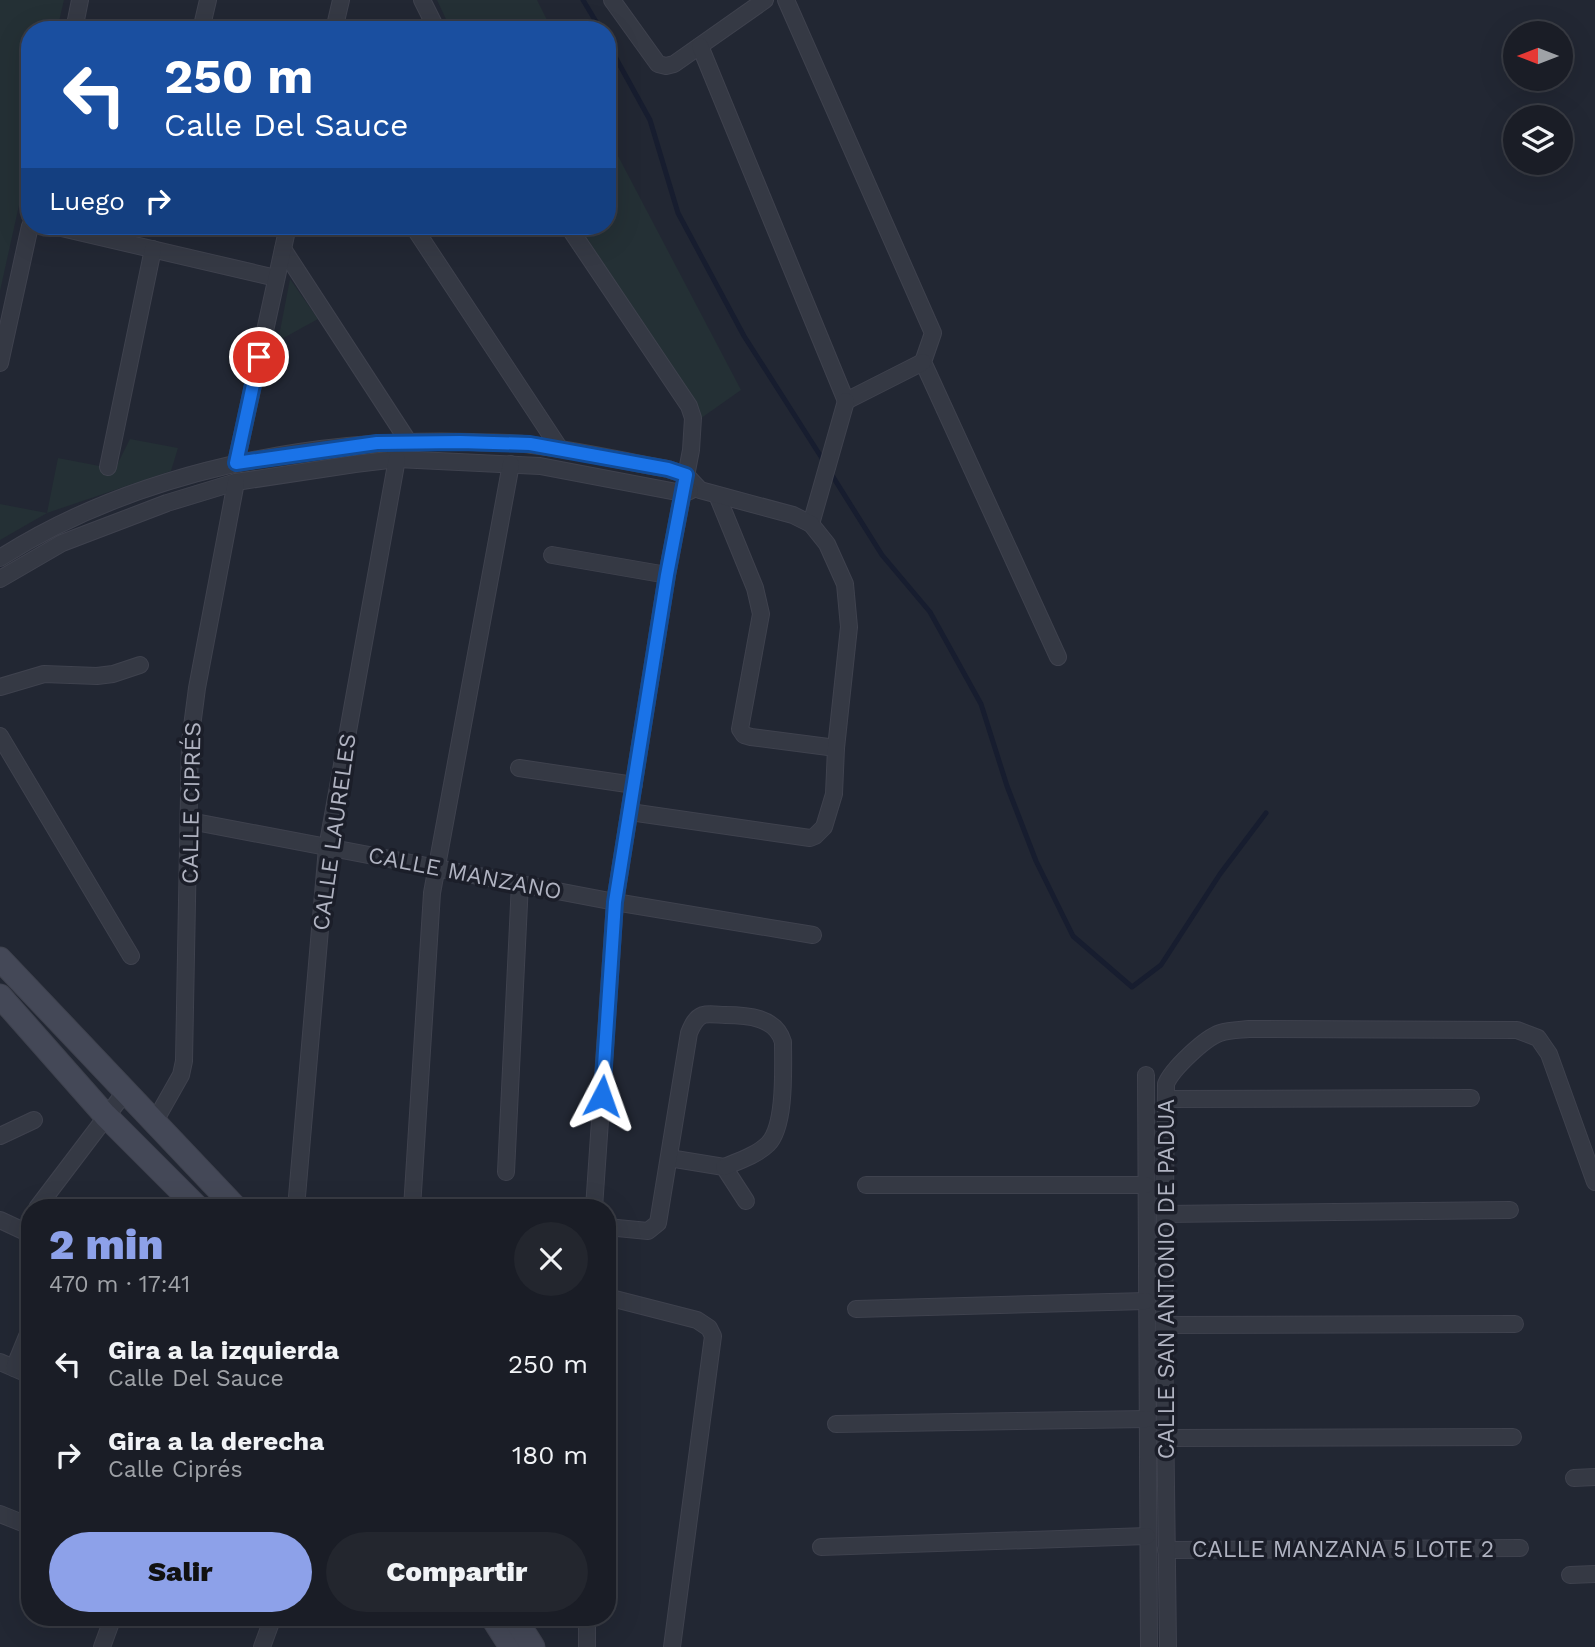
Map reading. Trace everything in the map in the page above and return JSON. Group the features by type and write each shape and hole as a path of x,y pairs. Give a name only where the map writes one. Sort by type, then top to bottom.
{"main road":[{"path":"0,959 228,1199"},
{"path":"0,996 105,1115 189,1199"}],"street":[{"path":"76,21 80,0"},
{"path":"203,21 208,0"},
{"path":"336,21 341,0"},
{"path":"422,0 432,21"},
{"path":"612,0 658,64 666,66 674,64 765,0"},
{"path":"786,0 922,303 933,333 923,362 1058,657"},
{"path":"700,46 846,401 811,524"},
{"path":"0,363 28,235"},
{"path":"94,235 276,278"},
{"path":"236,463 286,235"},
{"path":"419,235 560,449"},
{"path":"574,235 689,406 693,428 615,902 595,1199"},
{"path":"108,467 153,248"},
{"path":"283,249 408,441"},
{"path":"846,401 923,362"},
{"path":"0,558 47,530 103,505 236,463 408,441 530,444 668,469 686,475 700,489 793,515 811,524 827,544 845,584 849,627 834,793 824,827 810,838 630,812"},
{"path":"0,579 62,543 95,529 236,482 397,459 540,466 682,493 700,489"},
{"name":"CALLE LAURELES","path":"297,1199 327,848 397,459"},
{"path":"413,1199 427,948 436,868 511,464"},
{"name":"CALLE CIPRÉS","path":"155,1121 181,1075 184,1061 189,780 193,715 236,482"},
{"path":"717,495 755,588 761,614 740,729 744,735 751,737 836,748"},
{"path":"552,555 667,575"},
{"path":"0,687 44,674 97,676 140,665"},
{"path":"0,736 131,957"},
{"path":"519,768 634,785"},
{"name":"CALLE MANZANO","path":"190,821 615,902 813,935"},
{"path":"506,1172 520,883"},
{"path":"616,1228 648,1231 654,1229 658,1223 689,1033 692,1024 706,1014 756,1017 771,1025 782,1036 783,1042 778,1129 769,1143 760,1151 724,1167 669,1158"},
{"name":"CALLE SAN ANTONIO DE PADUA","path":"1168,1647 1164,1325 1166,1084 1175,1070 1210,1038 1225,1031 1517,1030 1538,1038 1545,1047 1595,1182"},
{"name":"CALLE SAN ANTONIO DE PADUA","path":"1146,1075 1149,1647"},
{"path":"44,1199 125,1092"},
{"path":"1166,1099 1471,1098"},
{"path":"0,1136 34,1120"},
{"path":"724,1167 746,1201"},
{"path":"866,1185 1146,1185"},
{"path":"1165,1214 1510,1210"},
{"path":"0,1220 21,1225"},
{"path":"616,1299 697,1320 709,1328 713,1345 673,1647"},
{"path":"856,1309 1146,1301"},
{"path":"1164,1325 1515,1324"},
{"path":"7,1365 21,1343"},
{"path":"836,1424 1147,1419"},
{"path":"1166,1438 1513,1437"},
{"path":"1574,1478 1595,1477"},
{"path":"0,1514 21,1522"},
{"path":"821,1547 1147,1536"},
{"name":"CALLE MANZANA 5 LOTE 2","path":"1166,1550 1520,1548"},
{"path":"1570,1575 1595,1574"},
{"path":"102,1647 110,1626"},
{"path":"262,1647 270,1626"},
{"path":"587,1626 587,1647"}],"shaded area":[{"path":"0,0 64,0 59,21 21,21 21,196 0,291"},
{"path":"437,0 537,0 548,21 447,21"},
{"path":"616,152 741,390 697,421 585,235 616,235"},
{"path":"290,279 318,319 278,341"},
{"path":"130,439 178,448 171,471 47,513 58,458 115,469"},
{"path":"0,504 47,513 0,540"}],"waterway":[{"path":"583,0 596,21"},
{"path":"616,58 650,120 678,213 744,336 825,463"},
{"path":"830,472 882,555 930,612 981,704 1007,786 1036,861 1073,936 1132,987 1161,965 1220,874 1266,813"}],"route":[{"path":"259,357 236,463 377,443 460,442 530,444 668,469 686,475 667,575 615,902 602,1096"}]}
